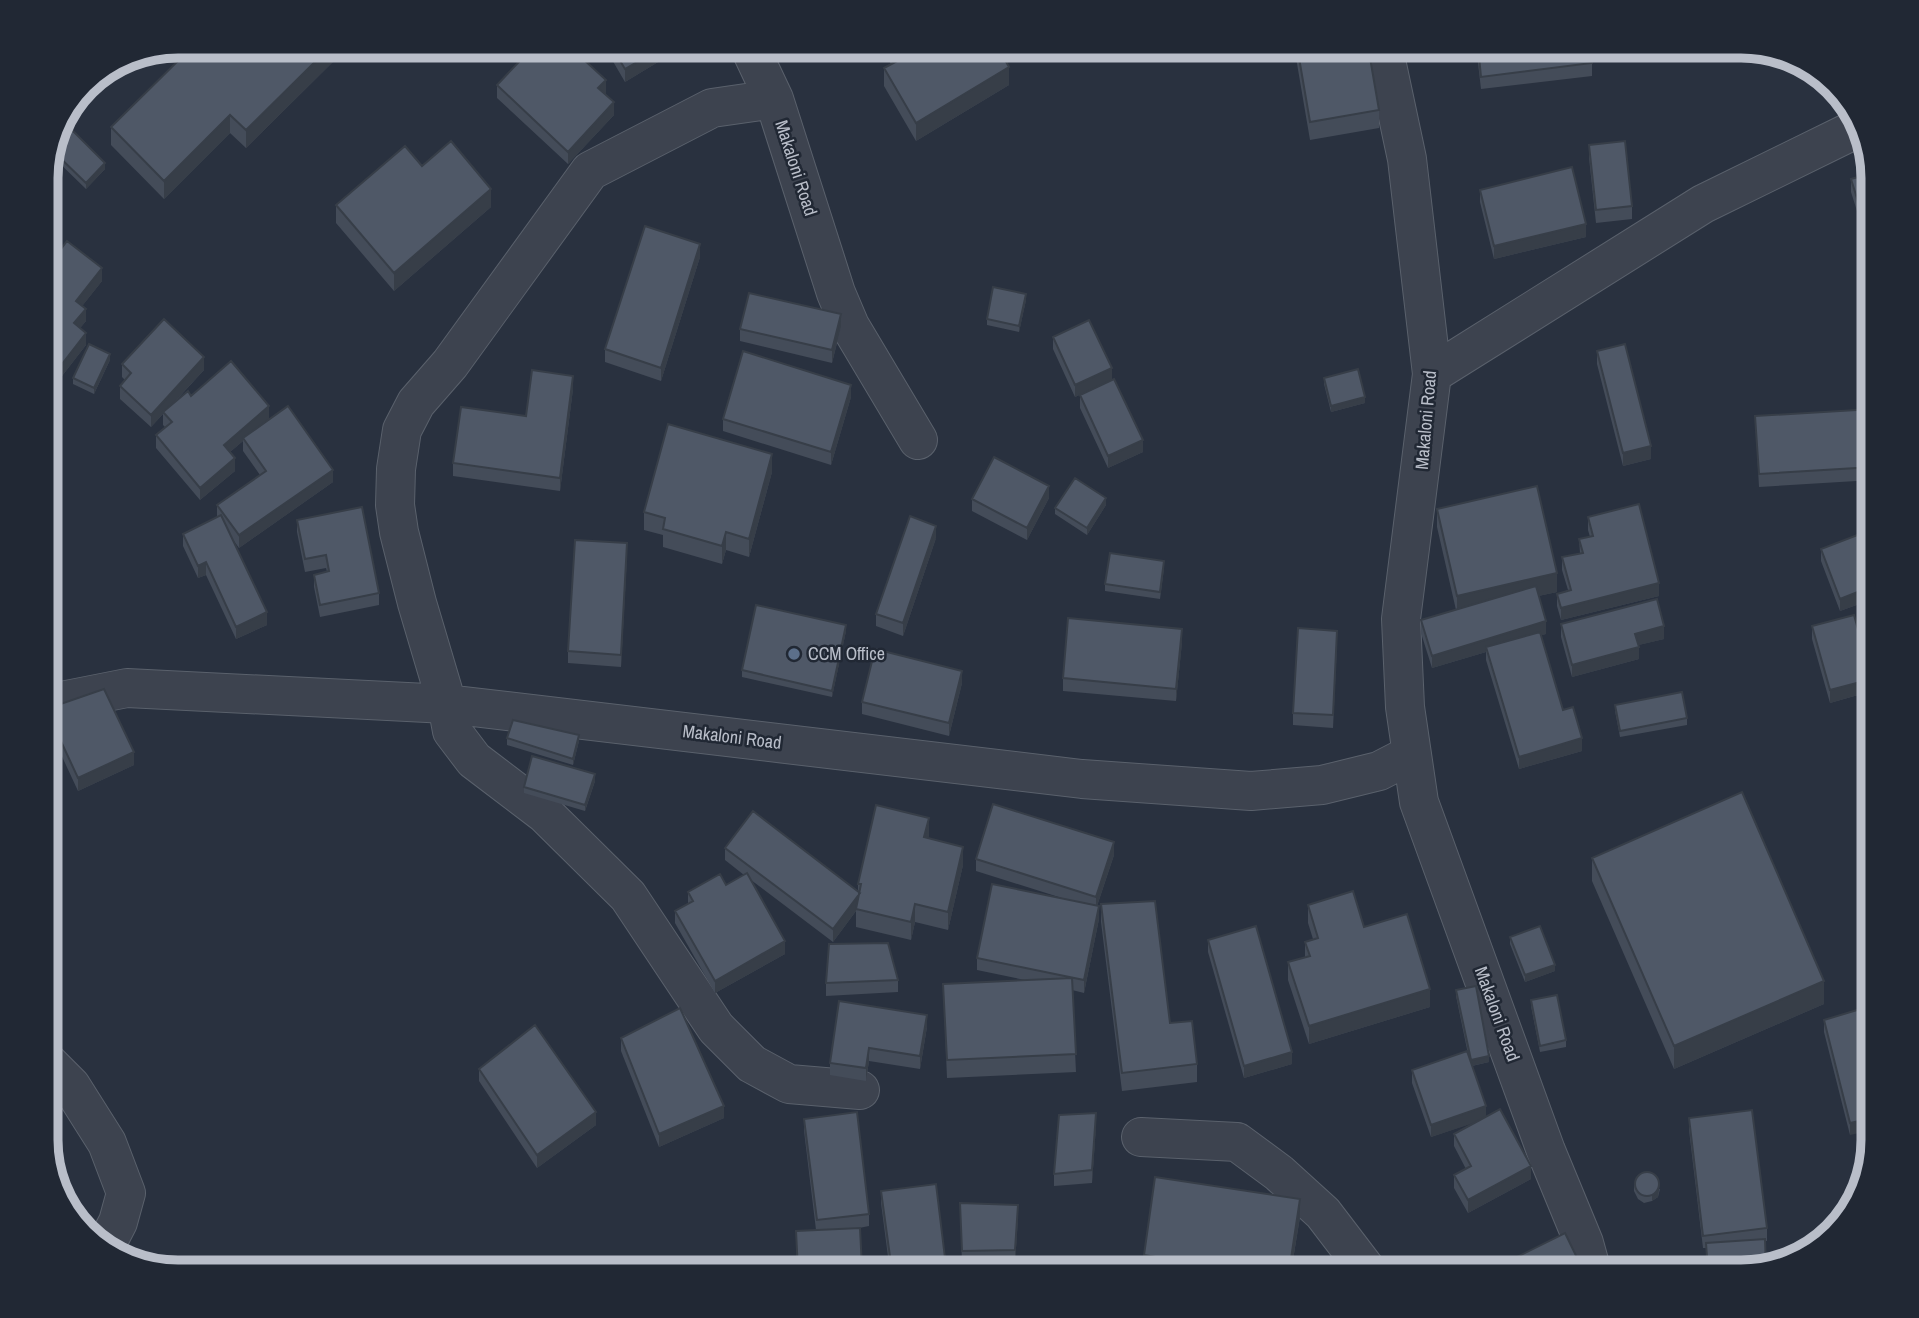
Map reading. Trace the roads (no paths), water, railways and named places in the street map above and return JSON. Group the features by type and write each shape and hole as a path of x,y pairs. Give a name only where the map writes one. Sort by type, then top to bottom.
{"street":[{"name":"Makaloni Road","path":"755,58 774,99 849,326 918,440"},
{"name":"Makaloni Road","path":"1386,58 1407,159 1432,374 1401,619 1405,707 1419,802 1546,1151 1589,1260"},
{"path":"774,99 712,108 590,171 450,364 416,403 402,430 395,493 399,532 447,704 452,731 474,760 545,814 628,896 716,1028 752,1063 789,1084 860,1090"},
{"path":"1432,374 1703,204 1852,131"},
{"name":"Makaloni Road","path":"58,702 127,688 447,704 1082,779 1251,791 1322,785 1379,771 1412,754"},
{"path":"58,1072 71,1086 107,1143 126,1193 118,1222 110,1239"},
{"path":"1142,1137 1237,1142 1279,1173 1323,1213 1359,1260"}],"place":[{"name":"CCM Office","path":"794,654"}]}
